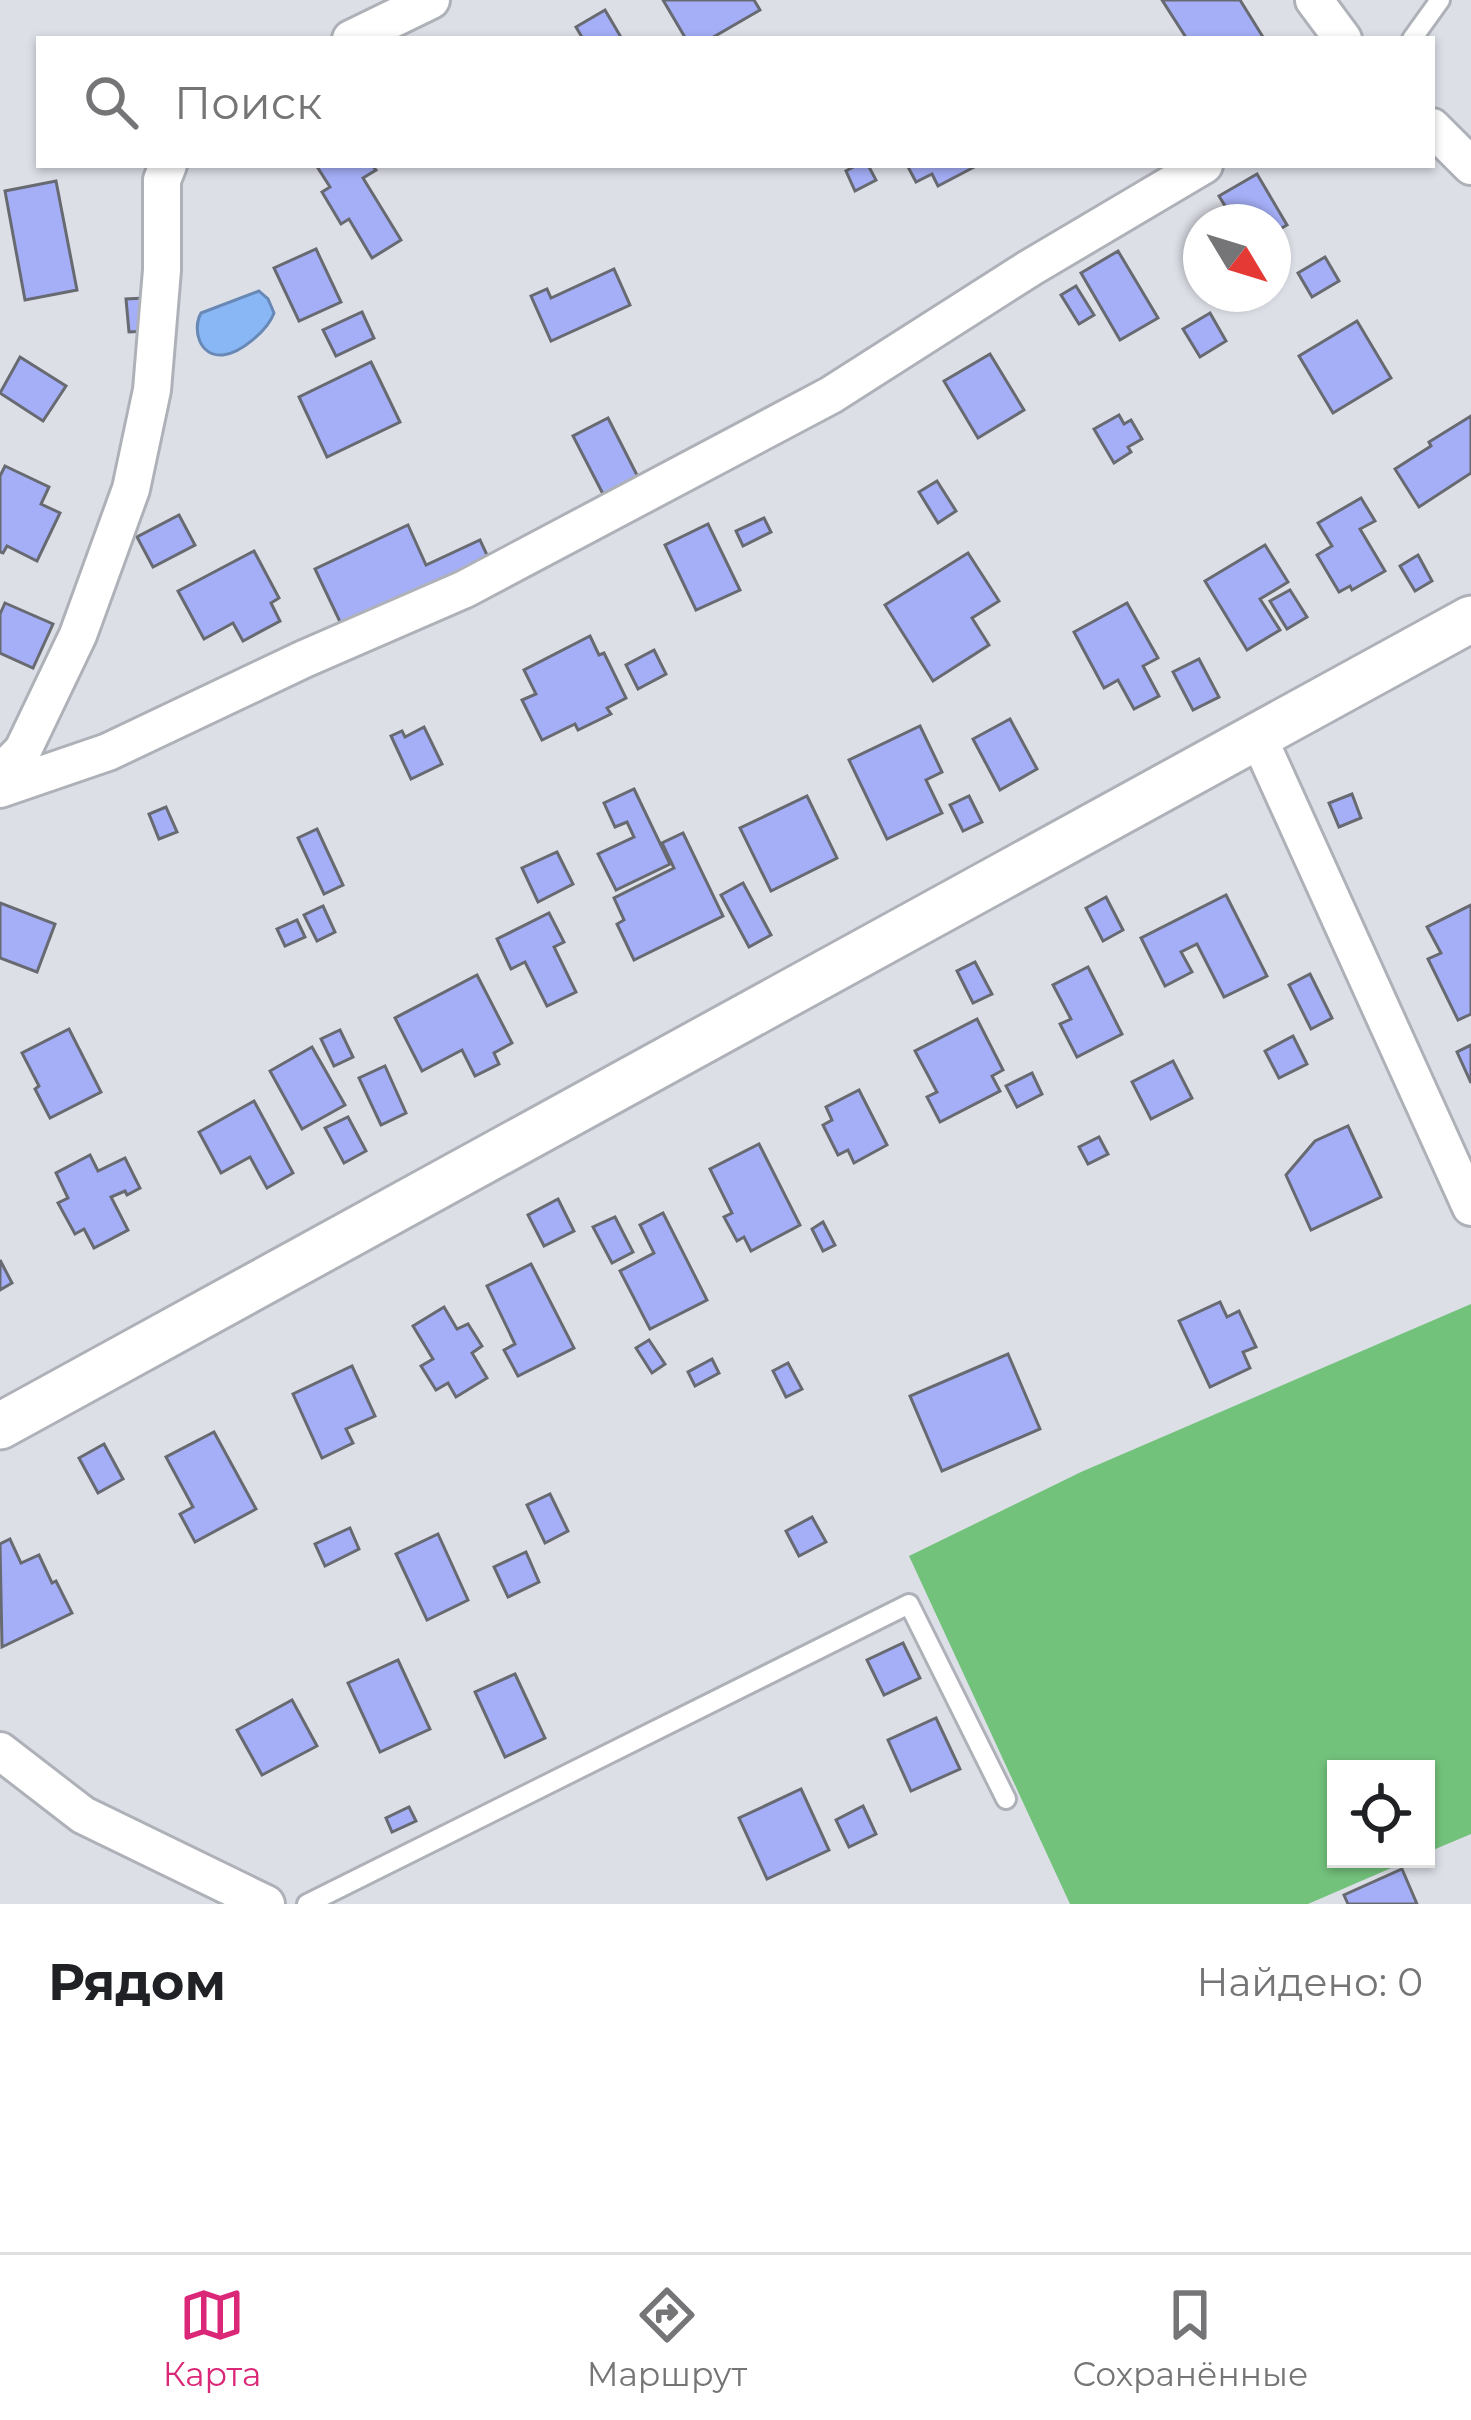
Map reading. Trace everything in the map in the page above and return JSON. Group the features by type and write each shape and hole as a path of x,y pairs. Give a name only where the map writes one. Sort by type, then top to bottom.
{"street":[{"path":"357,36 431,0"},
{"path":"1314,0 1341,36"},
{"path":"1435,130 1471,166"},
{"path":"0,774 23,750 78,635 131,489 152,390 162,270 162,180 167,168"},
{"path":"0,789 108,752 465,589 830,395 1199,168"},
{"path":"0,1426 1471,619"},
{"path":"1258,737 1471,1207"},
{"path":"0,1751 83,1815 266,1904"}],"lane":[{"path":"1414,36 1440,0"},
{"path":"307,1904 909,1604 1006,1799"}],"green space":[{"path":"1471,1304 1471,1834 1435,1849 1435,1760 1327,1760 1327,1868 1391,1868 1308,1904 1070,1904 909,1556 1081,1472"}],"water":[{"path":"259,291 274,313 266,326 230,353 208,352 198,334 201,313"}],"building":[{"path":"663,0 754,0 760,10 715,36 684,36"},
{"path":"1162,0 1240,0 1262,36 1185,36"},
{"path":"605,10 620,36 581,36 576,27"},
{"path":"318,168 374,168 363,178 401,240 372,258 349,219 341,224 322,192 330,187"},
{"path":"870,168 876,180 855,191 846,171"},
{"path":"909,168 972,168 938,186 932,174 916,182"},
{"path":"1257,174 1275,204 1224,204 1219,196"},
{"path":"56,181 77,290 25,300 5,191"},
{"path":"316,249 341,302 299,321 274,268"},
{"path":"1118,251 1158,318 1120,340 1081,273"},
{"path":"1325,257 1339,281 1312,297 1298,273"},
{"path":"614,269 630,305 551,341 531,296 547,289 551,298"},
{"path":"1076,286 1094,315 1079,324 1061,295"},
{"path":"144,298 147,331 129,332 126,299"},
{"path":"362,312 374,338 336,356 323,330"},
{"path":"1210,313 1226,341 1200,357 1183,329"},
{"path":"1357,321 1391,378 1333,413 1299,356"},
{"path":"990,354 1024,410 978,438 944,381"},
{"path":"20,357 66,386 43,421 0,393"},
{"path":"371,362 400,422 327,457 299,397"},
{"path":"1119,415 1124,424 1131,420 1142,439 1114,463 1094,429"},
{"path":"1471,416 1471,473 1419,507 1395,469"},
{"path":"608,418 638,477 603,494 573,436"},
{"path":"5,466 49,487 41,504 60,513 37,561 7,546 0,552 0,476"},
{"path":"937,481 956,511 938,523 919,492"},
{"path":"1361,498 1375,521 1360,529 1385,571 1339,592 1317,555 1332,546 1318,523"},
{"path":"179,515 195,545 153,567 137,537"},
{"path":"764,518 771,532 743,546 736,531"},
{"path":"708,524 740,590 696,610 665,545"},
{"path":"408,525 426,565 480,540 488,557 342,626 315,569"},
{"path":"1265,545 1288,582 1260,599 1280,630 1247,650 1205,581"},
{"path":"254,551 279,598 271,603 280,621 243,641 233,623 204,639 178,591"},
{"path":"968,553 999,601 972,618 989,645 933,681 885,605"},
{"path":"1418,555 1432,581 1415,591 1400,566"},
{"path":"1290,590 1307,617 1287,629 1270,601"},
{"path":"5,603 53,624 33,668 0,653 0,614"},
{"path":"1127,603 1158,658 1143,666 1159,696 1134,709 1118,680 1104,688 1074,632"},
{"path":"590,636 626,698 607,708 611,714 542,740 522,700 536,694 524,670"},
{"path":"654,650 666,674 638,689 626,665"},
{"path":"1199,659 1219,697 1193,710 1173,672"},
{"path":"1010,719 1037,769 1000,790 973,739"},
{"path":"920,726 942,772 926,780 942,813 887,839 849,760"},
{"path":"424,727 442,764 411,779 391,736 402,731 405,737"},
{"path":"634,789 670,864 616,890 598,854 634,837 627,822 615,827 604,803"},
{"path":"1352,794 1361,818 1339,827 1329,803"},
{"path":"807,796 837,858 771,891 740,828"},
{"path":"969,796 982,822 963,831 950,805"},
{"path":"166,807 177,832 159,839 149,814"},
{"path":"317,829 343,885 324,894 298,838"},
{"path":"683,833 723,916 634,960 617,924 624,920 614,898 674,868 662,843"},
{"path":"557,852 573,884 538,902 522,868"},
{"path":"743,883 771,935 749,947 721,895"},
{"path":"1226,895 1267,976 1224,997 1197,944 1181,952 1192,972 1165,986 1141,938"},
{"path":"1106,897 1123,930 1103,941 1086,908"},
{"path":"0,903 55,924 37,972 0,958"},
{"path":"1471,905 1471,1014 1458,1020 1428,959 1441,953 1427,927"},
{"path":"323,906 335,932 317,941 304,915"},
{"path":"549,913 564,942 554,947 576,992 547,1006 525,962 511,969 497,939"},
{"path":"297,920 305,937 285,946 277,929"},
{"path":"975,962 992,994 973,1003 957,971"},
{"path":"1088,967 1122,1034 1077,1057 1060,1024 1071,1019 1053,985"},
{"path":"1310,974 1332,1018 1311,1029 1289,985"},
{"path":"477,975 512,1043 494,1053 499,1064 475,1076 462,1050 422,1071 395,1018"},
{"path":"977,1019 1003,1070 992,1076 1000,1091 940,1122 927,1097 937,1092 915,1051"},
{"path":"69,1029 101,1092 50,1118 22,1053"},
{"path":"340,1030 353,1057 334,1066 321,1039"},
{"path":"1293,1036 1307,1064 1279,1078 1265,1051"},
{"path":"1471,1045 1471,1083 1457,1052"},
{"path":"312,1047 345,1105 302,1129 270,1071"},
{"path":"1173,1061 1192,1098 1151,1119 1132,1082"},
{"path":"385,1066 406,1113 381,1125 359,1078"},
{"path":"1032,1073 1042,1094 1017,1107 1006,1086"},
{"path":"859,1090 887,1145 854,1163 848,1150 838,1155 823,1125 832,1120 826,1107"},
{"path":"254,1101 293,1173 267,1188 250,1157 221,1173 199,1132"},
{"path":"348,1117 366,1151 344,1163 325,1128"},
{"path":"1348,1126 1381,1197 1311,1230 1286,1175 1315,1141"},
{"path":"1099,1137 1108,1154 1088,1164 1079,1147"},
{"path":"759,1144 800,1225 751,1251 744,1237 737,1241 724,1217 732,1213 710,1169"},
{"path":"90,1155 98,1171 125,1158 140,1188 111,1197 128,1230 94,1248 84,1229 75,1234 58,1203 68,1198 56,1173"},
{"path":"558,1199 574,1231 544,1246 528,1215"},
{"path":"663,1213 707,1300 650,1329 620,1271 654,1253 640,1225"},
{"path":"615,1217 633,1252 612,1263 593,1227"},
{"path":"823,1222 835,1245 823,1251 812,1229"},
{"path":"0,1260 12,1283 0,1290"},
{"path":"531,1264 574,1348 518,1376 504,1350 515,1344 487,1286"},
{"path":"1220,1302 1227,1317 1239,1311 1256,1347 1243,1352 1250,1368 1210,1387 1179,1321"},
{"path":"444,1307 457,1329 468,1324 482,1346 472,1353 487,1378 456,1397 448,1383 436,1390 421,1366 433,1359 413,1326"},
{"path":"649,1340 665,1364 652,1373 636,1348"},
{"path":"1008,1354 1040,1429 942,1471 910,1396"},
{"path":"712,1359 719,1373 695,1386 688,1372"},
{"path":"788,1363 802,1389 786,1397 773,1371"},
{"path":"352,1366 375,1416 346,1429 353,1443 322,1458 293,1394"},
{"path":"214,1432 256,1509 195,1542 180,1514 193,1507 166,1457"},
{"path":"104,1444 123,1479 98,1493 79,1458"},
{"path":"550,1494 568,1531 545,1543 527,1505"},
{"path":"812,1517 826,1542 799,1556 786,1531"},
{"path":"350,1528 359,1549 325,1566 315,1544"},
{"path":"438,1534 468,1600 427,1620 396,1554"},
{"path":"10,1539 21,1563 39,1555 72,1613 2,1647 0,1544"},
{"path":"526,1552 539,1582 508,1597 494,1567"},
{"path":"903,1643 920,1678 884,1695 867,1660"},
{"path":"398,1660 430,1729 380,1752 348,1683"},
{"path":"515,1674 545,1738 505,1757 475,1692"},
{"path":"292,1700 317,1746 262,1775 237,1730"},
{"path":"936,1718 960,1769 911,1791 888,1740"},
{"path":"801,1789 829,1850 767,1879 739,1818"},
{"path":"863,1806 876,1834 849,1847 836,1820"},
{"path":"409,1807 416,1821 392,1832 386,1818"},
{"path":"1402,1869 1417,1904 1348,1904 1344,1895"}]}
